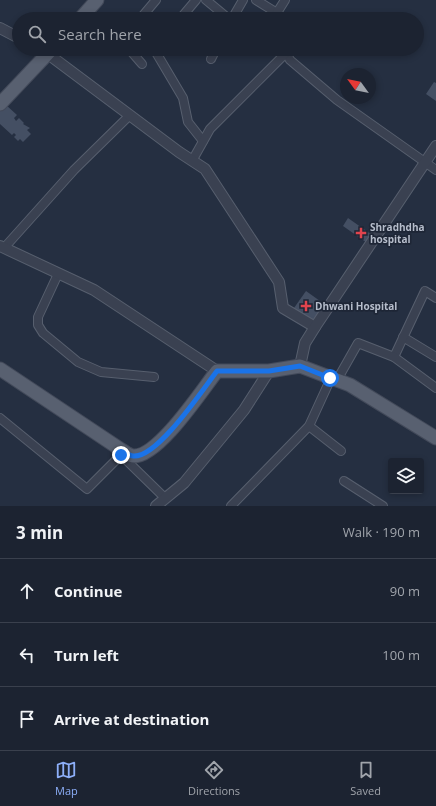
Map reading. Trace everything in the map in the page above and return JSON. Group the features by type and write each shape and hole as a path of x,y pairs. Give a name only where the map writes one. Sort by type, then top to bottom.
{"main road":[{"path":"86,12 97,0"},
{"path":"0,104 42,56"},
{"path":"0,369 123,454 133,456 142,454 154,448 165,438 217,371 269,371 300,366 350,385 436,438"}],"street":[{"path":"146,12 156,0"},
{"path":"186,12 196,0"},
{"path":"206,0 221,12"},
{"path":"236,12 243,0"},
{"path":"256,0 270,12"},
{"path":"278,12 285,0"},
{"path":"0,28 12,34"},
{"path":"52,56 130,116 205,169 279,282 283,308 315,327"},
{"path":"135,56 142,64"},
{"path":"158,56 183,98 188,122 203,141"},
{"path":"211,60 213,56"},
{"path":"192,160 210,129 280,56"},
{"path":"288,56 290,60 337,100 436,170"},
{"path":"130,116 74,170 2,247 94,290 217,371"},
{"path":"300,366 305,344 315,327 436,146"},
{"path":"58,274 38,317 38,325 43,333 78,362 101,372 154,377"},
{"path":"394,357 425,291 436,298"},
{"path":"403,337 436,357"},
{"path":"231,506 309,426 334,379 358,343 394,357 436,388"},
{"path":"156,506 184,483 244,410 269,371"},
{"path":"0,418 87,489 123,454 165,498"},
{"path":"309,426 341,451"},
{"path":"344,481 383,506"}],"building":[{"path":"434,82 436,83 436,101 426,94"},
{"path":"6,105 17,115 14,118 16,121 19,118 24,123 23,124 30,128 27,130 31,134 23,142 20,139 18,141 14,137 16,135 14,133 12,135 0,124 0,111"},
{"path":"348,218 375,237 370,245 343,226"},
{"path":"306,291 327,306 315,323 294,308"}],"place":[{"name":"Shradhdha hospital","path":"361,233"},
{"name":"Dhwani Hospital","path":"306,306"}],"route":[{"path":"121,455 124,452 133,456 142,454 154,448 165,438 217,371 269,371 300,366 330,378"}]}
